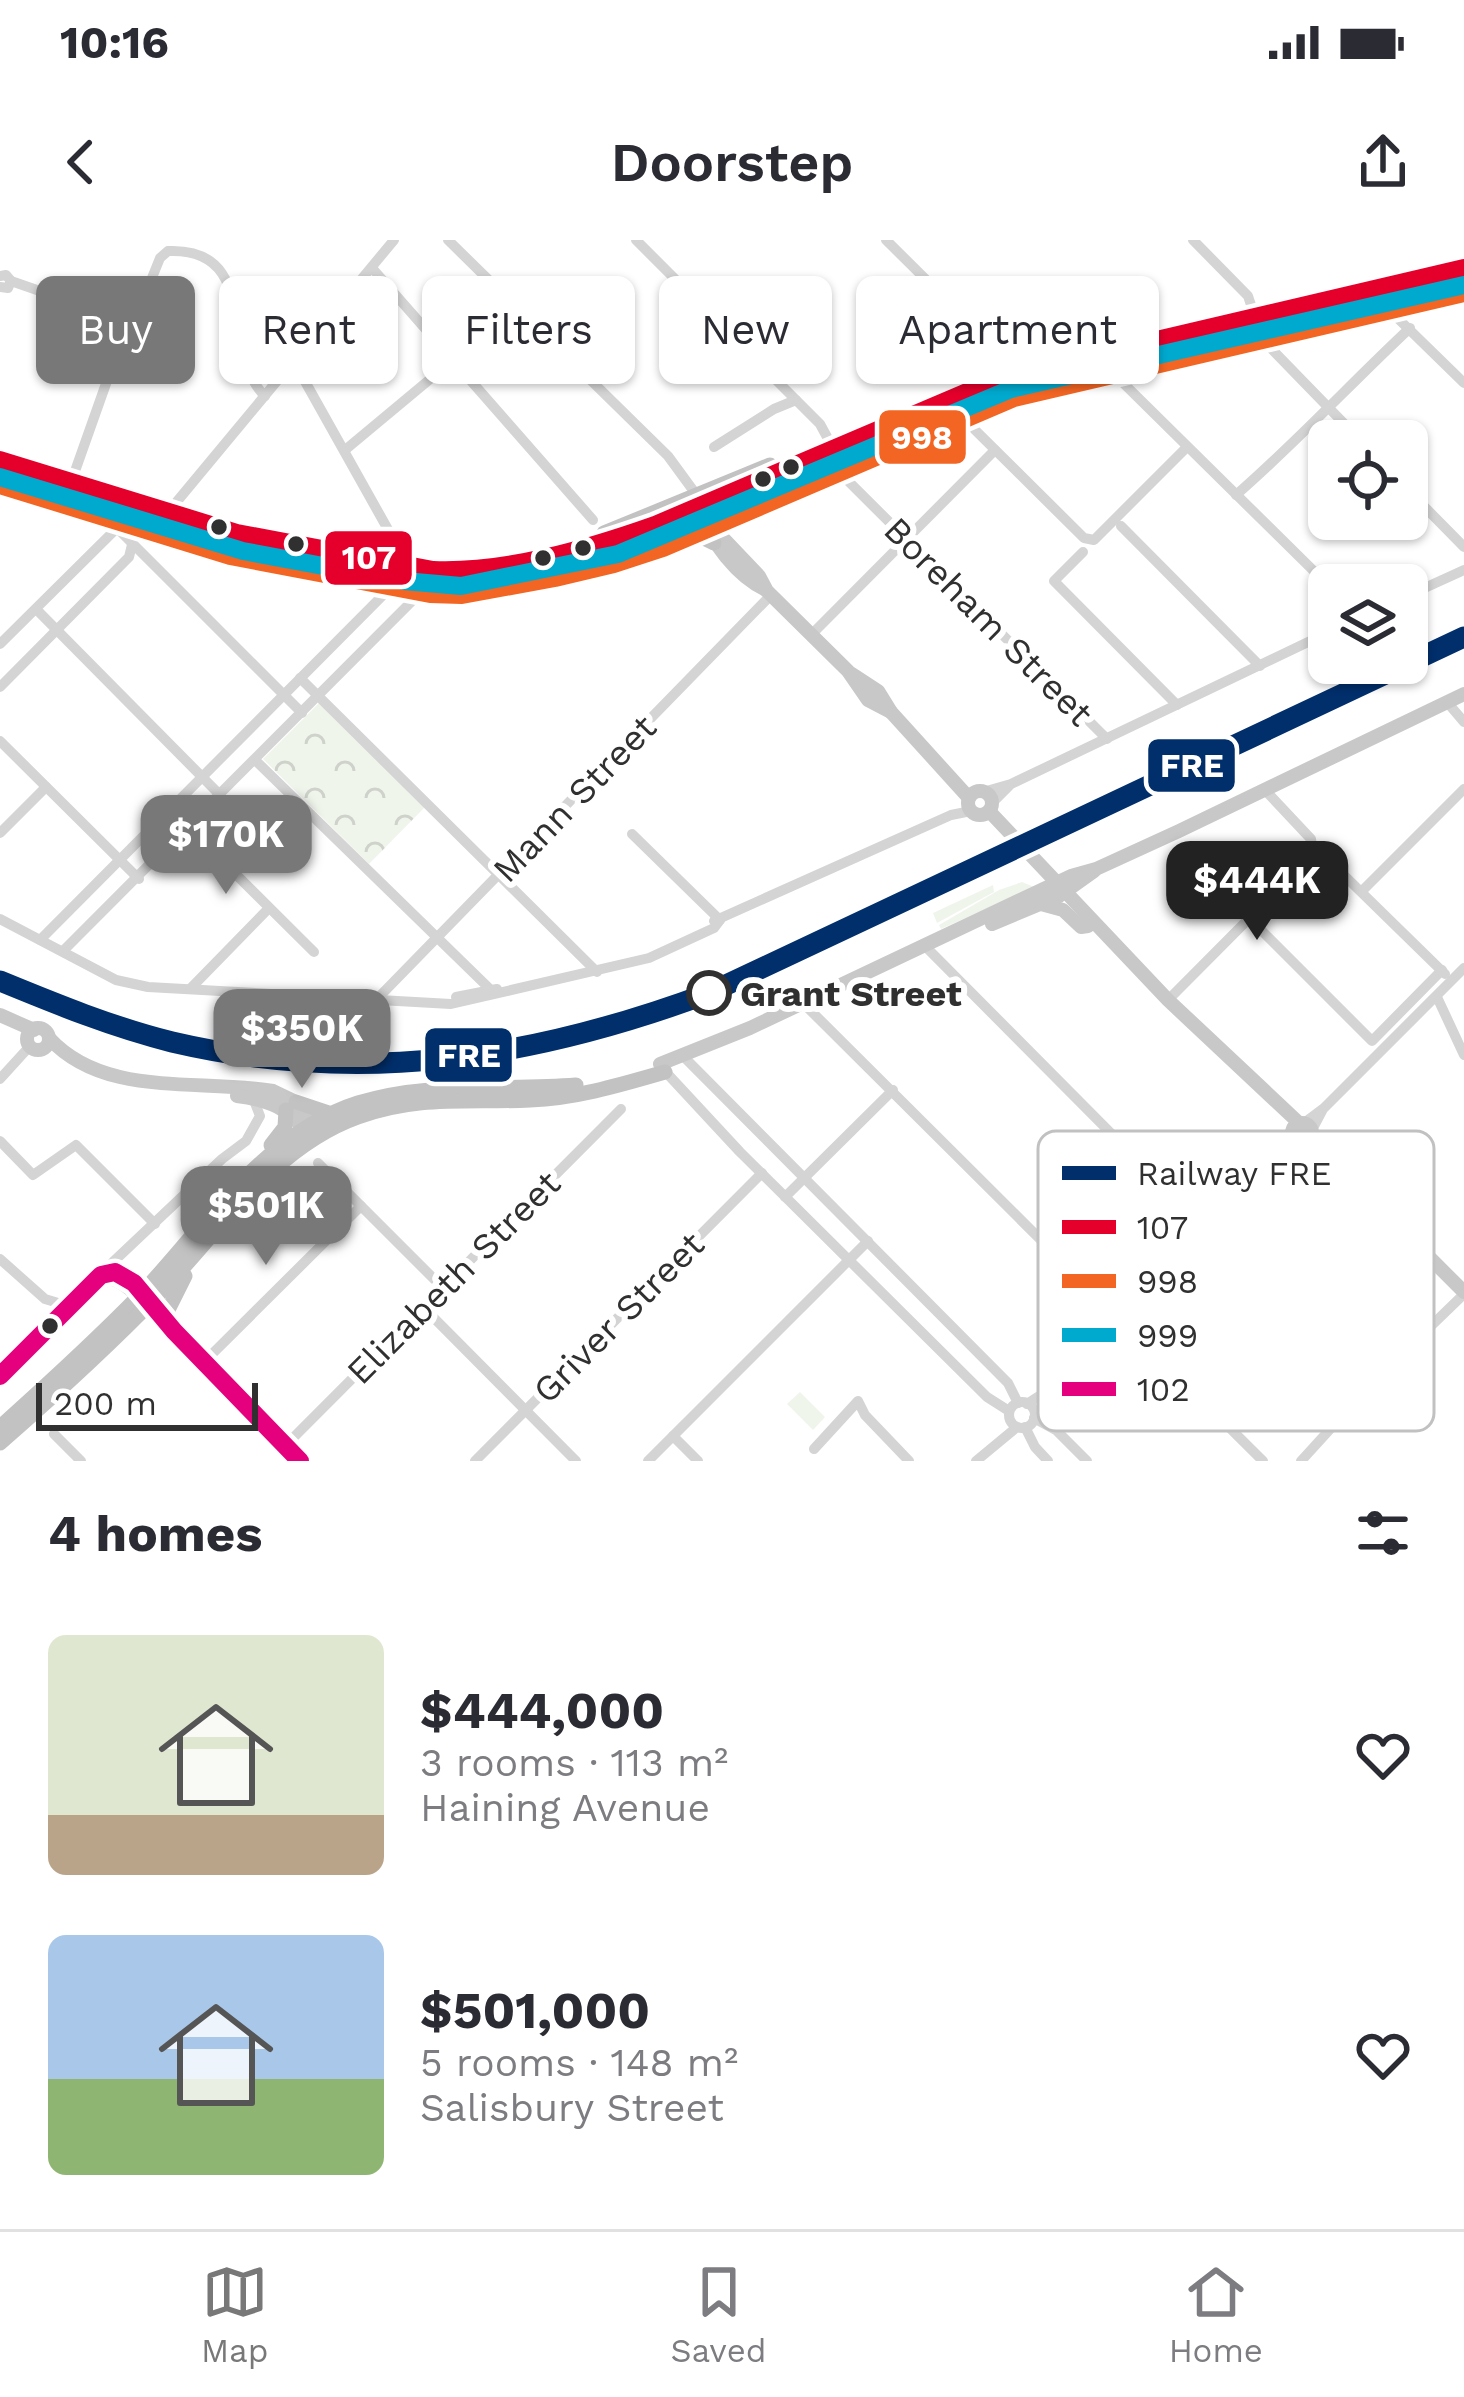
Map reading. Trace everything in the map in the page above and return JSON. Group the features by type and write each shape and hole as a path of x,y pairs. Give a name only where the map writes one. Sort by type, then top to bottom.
{"highway":[{"path":"1159,337 1255,320 1459,265"},
{"path":"433,566 596,535 696,503 975,384"},
{"path":"0,455 74,474 137,499 247,527 460,571 609,541 668,520 696,503"},
{"path":"0,455 237,533 407,561"},
{"path":"668,520 714,543"},
{"path":"0,1427 194,1257 332,1114 353,1104 428,1088 537,1088 594,1083 662,1068"},
{"path":"245,1181 312,1132 397,1105 591,1093 662,1068"},
{"path":"0,1443 144,1300 283,1132 291,1106 332,1114"},
{"path":"170,1323 194,1257"}],"main road":[{"path":"696,503 714,543 848,671 868,700 891,712 1037,862 1088,926 1104,936"},
{"path":"696,503 769,593"},
{"path":"662,1068 1059,889 1464,694"},
{"path":"926,948 1039,904 1059,889"},
{"path":"1059,889 1300,1131"},
{"path":"1039,904 1058,908 1088,926"},
{"path":"0,1019 36,1042 119,1078 243,1094 273,1091 312,1132"},
{"path":"1434,1262 1464,1293"}],"street":[{"name":"Boreham Street","path":"636,240 796,400 827,450 1106,740"},
{"path":"886,240 922,276"},
{"path":"1193,240 1248,296 1255,320 1341,420"},
{"path":"448,241 675,464 696,503"},
{"path":"365,276 395,244"},
{"path":"153,276 164,254 177,250 212,262 228,280 250,373 265,396"},
{"path":"1459,265 1464,287"},
{"path":"372,268 422,325"},
{"path":"2,285 36,295"},
{"path":"1373,285 1379,301 1464,383"},
{"path":"1236,495 1410,328"},
{"path":"74,474 107,384"},
{"path":"174,505 274,384"},
{"path":"307,384 395,542"},
{"path":"345,450 424,384"},
{"path":"474,384 593,520"},
{"path":"1124,384 1308,565"},
{"path":"774,409 782,386"},
{"path":"714,447 796,400"},
{"path":"968,422 1083,545"},
{"path":"1177,706 1054,581 1083,545 1094,540 1187,447"},
{"path":"812,635 995,450"},
{"path":"0,644 117,528 137,499"},
{"path":"0,687 129,557 137,499"},
{"path":"1428,510 1464,547"},
{"path":"1121,526 1260,666"},
{"path":"117,528 302,713"},
{"path":"40,940 402,576 407,561"},
{"path":"63,951 427,586 433,566"},
{"path":"1428,586 1464,569"},
{"name":"Mann Street","path":"376,1000 769,593"},
{"path":"36,609 220,796"},
{"path":"358,619 377,638"},
{"path":"0,919 122,980 148,987 376,1000 494,993 649,958 715,928 720,920 979,803 1308,642"},
{"path":"300,678 594,969"},
{"path":"1448,702 1464,722"},
{"path":"0,741 139,879"},
{"path":"256,760 494,993"},
{"path":"0,833 46,787"},
{"path":"1264,789 1314,850 1363,890 1447,975"},
{"path":"1363,890 1464,789"},
{"path":"170,809 314,952"},
{"path":"632,834 720,920"},
{"path":"1168,1000 1314,850"},
{"path":"1212,871 1222,859 1237,854 1276,890"},
{"path":"190,989 269,908"},
{"path":"1249,918 1372,1041 1447,975 1464,968"},
{"path":"926,948 1113,1131"},
{"path":"1304,1131 1437,997 1447,975"},
{"path":"1437,997 1464,1055"},
{"path":"808,1003 1038,1236"},
{"path":"0,1079 36,1042"},
{"path":"685,1059 1008,1383 1034,1447 1048,1461"},
{"path":"662,1068 987,1397 1038,1422"},
{"path":"785,1197 893,1090"},
{"path":"0,1376 253,1134 260,1116 243,1094"},
{"name":"Elizabeth Street","path":"285,1446 621,1109"},
{"path":"0,1141 33,1174 76,1145 154,1224"},
{"path":"318,1163 443,1288"},
{"name":"Griver Street","path":"476,1461 762,1173"},
{"path":"204,1362 361,1206"},
{"path":"648,1461 868,1241"},
{"path":"121,1274 134,1245"},
{"path":"0,1259 55,1304 68,1306"},
{"path":"121,1274 297,1460"},
{"path":"60,1318 104,1278 121,1274"},
{"path":"104,1278 144,1300"},
{"path":"1434,1322 1464,1293"},
{"path":"423,1307 576,1461"},
{"path":"814,1449 858,1397 865,1415 909,1461"},
{"path":"976,1461 1038,1399"},
{"path":"1057,1431 1088,1461"},
{"path":"1233,1431 1263,1461"},
{"path":"1301,1461 1328,1431"},
{"path":"54,1434 81,1461"},
{"path":"673,1436 698,1461"}],"green space":[{"path":"320,702 426,806 369,864 263,759"},
{"path":"1022,882 1034,887 941,929 939,925 999,890"},
{"path":"993,885 994,892 937,923 933,913"},
{"path":"800,1392 825,1417 813,1430 787,1404"}],"rail line":[{"name":"FRE","path":"0,981 172,1042 310,1062 444,1059 576,1035 709,993 1464,637"}],"transit line":[{"name":"107","path":"0,460 237,533 433,570 489,568 574,551 655,525 1007,375 1464,268"},
{"name":"999","path":"0,477 243,551 404,581 461,586 618,554 1011,389 1464,285"},
{"name":"998","path":"0,485 230,556 430,594 462,595 555,578 663,548 1014,398 1464,293"},
{"name":"102","path":"0,1376 101,1275 115,1272 134,1283 300,1461"}],"place":[{"name":"Grant Street","path":"709,993"}]}
